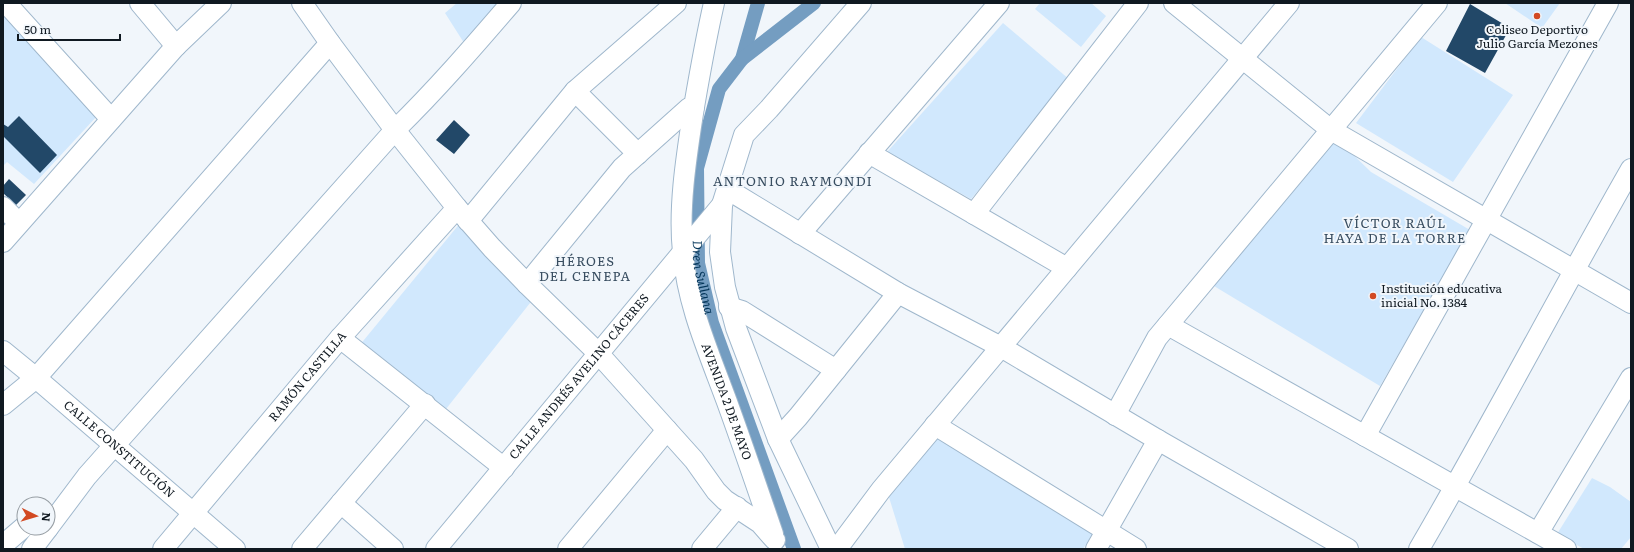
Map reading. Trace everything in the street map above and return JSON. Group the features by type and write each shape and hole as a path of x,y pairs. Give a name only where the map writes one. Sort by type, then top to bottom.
{"street":[{"path":"6,3 111,119"},
{"path":"140,3 176,46"},
{"path":"3,242 176,46 220,3"},
{"path":"302,3 395,130 463,214 527,284 598,353 703,472 716,491 725,500 760,523 777,544"},
{"path":"56,517 87,476 114,445 395,130 447,76 512,3"},
{"name":"RAMÓN CASTILLA","path":"163,549 340,338 463,214 575,90 676,3"},
{"path":"701,3 706,38"},
{"path":"706,38 714,3"},
{"path":"831,549 778,439 729,307 720,252 721,203 744,136 861,3"},
{"path":"800,234 998,3"},
{"path":"974,214 1138,3"},
{"path":"1174,3 1331,130 1631,303"},
{"path":"837,549 881,490 1288,3"},
{"path":"1115,415 1157,338 1437,3"},
{"path":"1364,436 1608,3"},
{"name":"AVENIDA 2 DE MAYO","path":"706,38 686,157 682,221 686,248 689,291 699,326 777,544"},
{"path":"3,405 36,378 330,43"},
{"path":"575,90 638,154"},
{"path":"527,284 622,168 690,108 694,107"},
{"path":"869,153 1067,268"},
{"path":"1419,549 1456,486 1574,270 1631,170"},
{"path":"721,203 800,234 898,292 1001,347 1115,415 1348,549"},
{"name":"CALLE ANDRÉS AVELINO CÁCERES","path":"436,549 686,248 721,203"},
{"path":"3,207 19,223"},
{"path":"778,439 798,417 898,292"},
{"path":"729,307 742,311 836,370"},
{"path":"1168,325 1566,549"},
{"path":"340,338 504,468"},
{"name":"CALLE CONSTITUCIÓN","path":"3,351 235,549"},
{"path":"1538,533 1631,378"},
{"path":"302,549 425,404"},
{"path":"936,425 1136,549"},
{"path":"568,549 667,430"},
{"path":"1096,549 1158,440"},
{"path":"56,501 87,476"},
{"path":"341,503 394,549"},
{"path":"702,549 737,507"},
{"path":"3,545 16,534"},
{"path":"32,549 42,536"}],"shaded area":[{"path":"457,3 503,3 466,46 445,13"},
{"path":"1040,3 1091,3 1106,16 1081,47 1035,9"},
{"name":"Coliseo Deportivo Julio García Mezones","path":"1505,3 1560,3 1542,28"},
{"path":"3,8 98,115 34,184 7,162 3,166"},
{"path":"1003,23 1070,80 971,199 887,152"},
{"path":"1421,37 1513,95 1453,182 1356,123"},
{"path":"1337,139 1371,172 1470,230 1380,386 1209,283"},
{"path":"461,222 534,298 446,409 359,346"},
{"path":"942,429 1094,532 1083,549 905,549 888,494"},
{"path":"1592,478 1610,487 1631,502 1631,537 1621,549 1584,549 1557,534"}],"building":[{"path":"1470,4 1510,28 1485,73 1446,51"},
{"path":"19,116 57,155 40,173 3,136 3,124 8,127"},
{"path":"454,120 470,135 454,154 436,140"},
{"path":"9,179 26,195 16,205 3,193 3,186"}],"waterway":[{"name":"Dren Sullana","path":"758,3 742,59 719,89 697,168 698,263 712,323 794,549"},
{"path":"742,59 814,3"}],"place":[{"name":"Coliseo Deportivo Julio García Mezones","path":"1537,16"},
{"name":"Institución educativa inicial No. 1384","path":"1373,296"}],"district":[{"name":"ANTONIO RAYMONDI","path":"793,181"},
{"name":"VÍCTOR RAÚL HAYA DE LA TORRE","path":"1395,230"},
{"name":"HÉROES DEL CENEPA","path":"585,268"}]}
